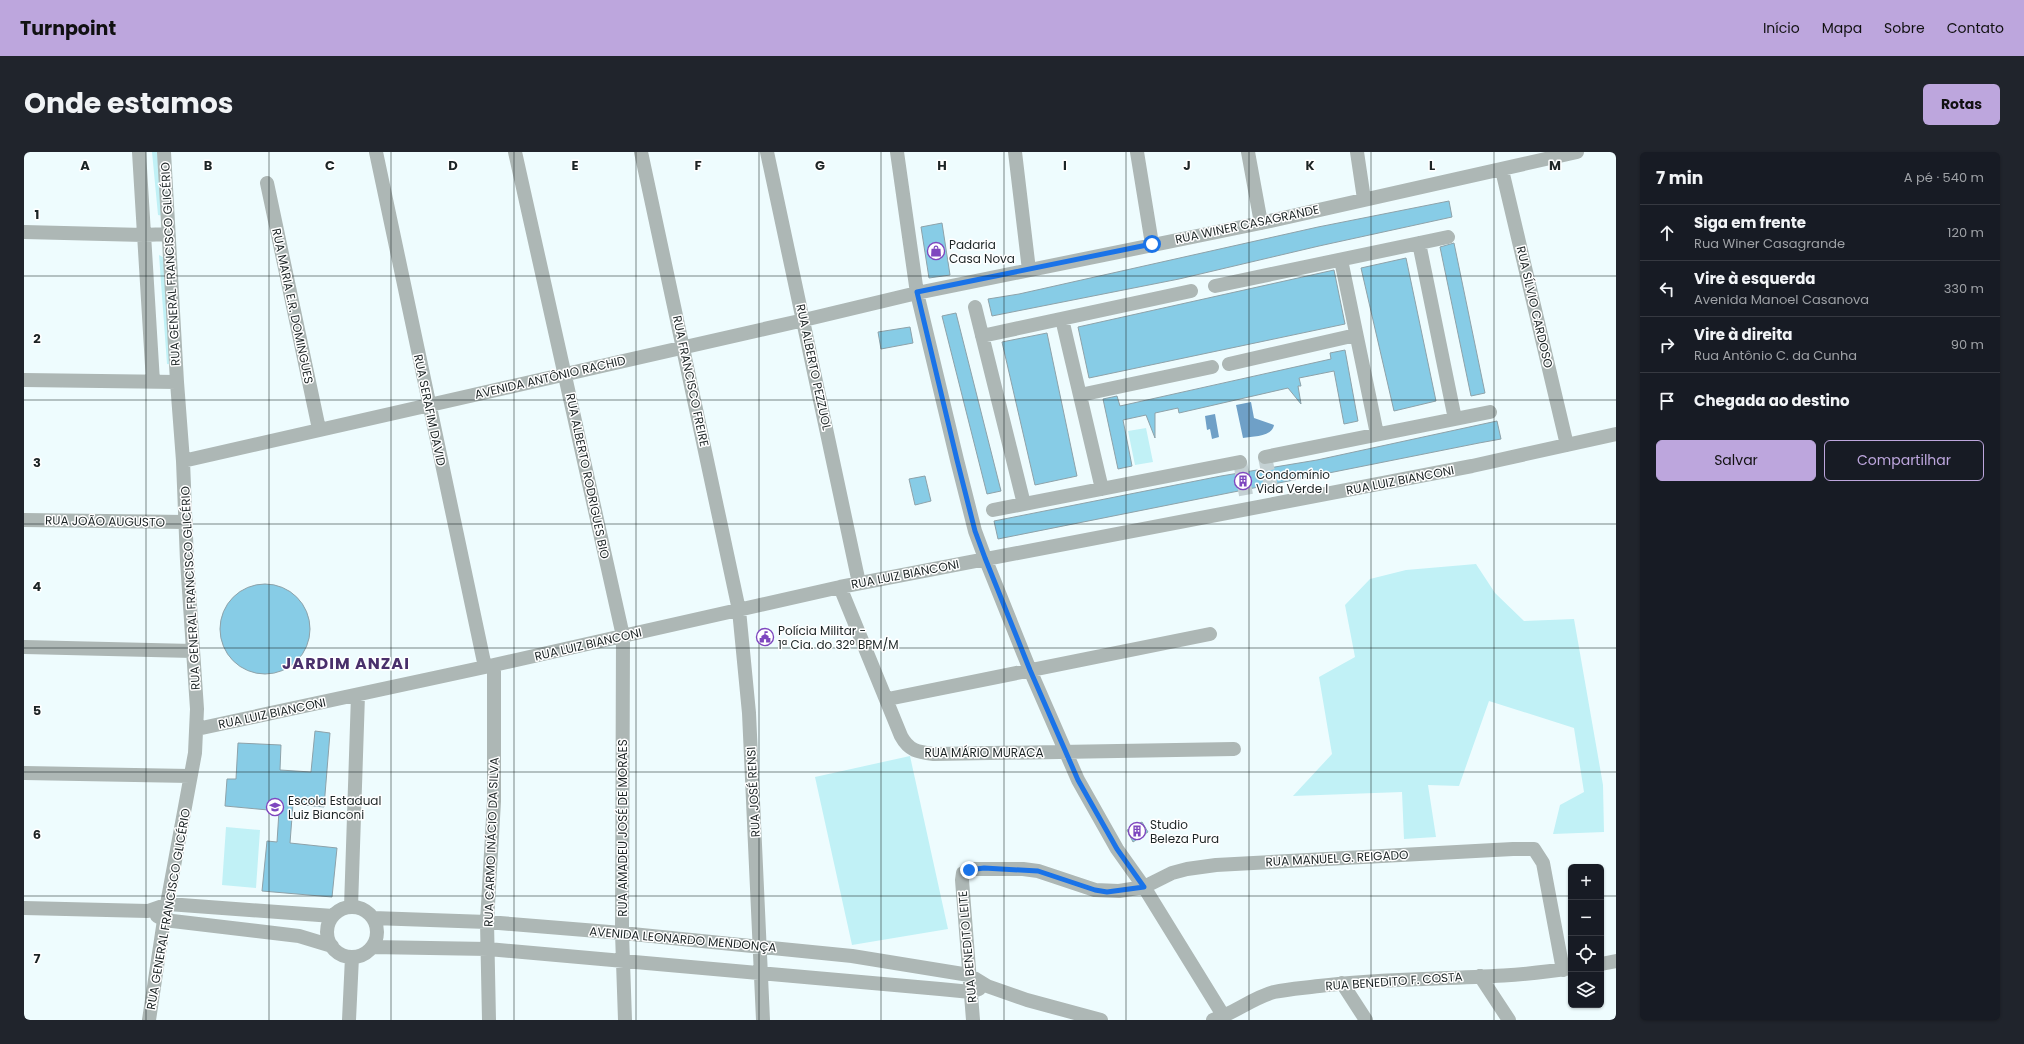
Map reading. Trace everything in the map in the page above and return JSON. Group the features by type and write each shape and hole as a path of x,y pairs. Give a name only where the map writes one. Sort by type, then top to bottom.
{"street":[{"name":"RUA GENERAL FRANCISCO GLICÉRIO","path":"139,152 153,382"},
{"name":"RUA GENERAL FRANCISCO GLICÉRIO","path":"149,1020 164,920 190,776 197,728 183,461 164,152"},
{"name":"RUA SERAFIM DAVID","path":"376,152 429,405 490,666"},
{"name":"RUA ALBERTO RODRIGUES BIO","path":"515,152 623,636"},
{"name":"RUA FRANCISCO FREIRE","path":"641,152 684,347 739,610"},
{"name":"RUA ALBERTO PEZZUOL","path":"767,152 859,583"},
{"path":"897,152 917,292 951,438 975,531 985,558 1065,753 1093,809 1117,849 1144,887 1221,1019"},
{"path":"1015,152 1029,270"},
{"path":"1137,152 1152,244"},
{"path":"1248,152 1261,223"},
{"path":"1357,152 1364,199"},
{"name":"RUA WINER CASAGRANDE","path":"917,292 1261,223 1577,152"},
{"name":"RUA SÍLVIO CARDOSO","path":"1502,170 1538,316 1566,445"},
{"name":"RUA MARIA E.R. DOMINGUES","path":"267,182 319,430"},
{"path":"24,232 144,235 168,234"},
{"path":"1215,286 1448,237"},
{"path":"1419,243 1455,418"},
{"path":"1341,260 1377,434"},
{"path":"982,336 1191,291"},
{"name":"AVENIDA ANTÔNIO RACHID","path":"183,461 804,320 917,292"},
{"path":"975,307 1024,504"},
{"path":"1062,319 1102,489"},
{"path":"1229,364 1356,335"},
{"path":"1080,395 1212,367"},
{"path":"24,380 177,382"},
{"path":"1265,457 1490,412"},
{"name":"RUA LUIZ BIANCONI","path":"197,728 358,695 840,587 1248,502 1472,466 1616,434"},
{"path":"992,510 1240,462"},
{"name":"RUA JOÃO AUGUSTO","path":"24,520 186,522"},
{"name":"RUA MÁRIO MURACA","path":"840,587 888,699 904,741 908,747 918,752 934,754 1065,753 1234,749"},
{"name":"RUA JOSÉ RENSI","path":"739,610 749,713 763,1020"},
{"path":"888,699 1210,634"},
{"name":"RUA AMADEU JOSÉ DE MORAES","path":"623,636 622,933 625,1020"},
{"path":"24,647 193,651"},
{"name":"RUA CARMO INÁCIO DA SILVA","path":"489,1020 488,922 494,801 490,666"},
{"path":"351,907 358,695"},
{"path":"24,773 190,776"},
{"name":"RUA MANUEL G. REIGADO","path":"963,873 974,869 1023,869 1038,871 1095,890 1119,892 1144,887 1187,869 1216,865 1534,849 1543,863 1567,969"},
{"name":"RUA BENEDITO LEITE","path":"963,873 962,894 973,1020"},
{"path":"24,908 148,911 168,904 333,916"},
{"path":"332,946 327,931 333,916 339,911 351,907 361,909 373,918 377,933 372,948"},
{"path":"148,911 164,920 299,936 332,946 344,956 352,957 359,956 372,948 488,948 971,992 987,986"},
{"name":"AVENIDA LEONARDO MENDONÇA","path":"373,918 488,922 622,933 852,956 969,975 987,986 1027,1000 1101,1020"},
{"path":"349,1020 352,957"},
{"path":"1604,963 1616,961"},
{"name":"RUA BENEDITO F. COSTA","path":"1221,1019 1260,997 1274,992 1342,983 1480,976 1567,969"},
{"path":"1480,976 1509,1020"},
{"path":"1342,983 1366,1020"}],"shaded area":[{"path":"152,152 160,152 164,216 158,215"},
{"path":"159,255 168,260 174,365 167,364"},
{"path":"1251,402 1254,418 1274,425 1273,429 1266,434 1243,438 1236,405"},
{"path":"1215,414 1219,437 1212,439 1210,429 1207,430 1205,416"},
{"path":"1146,428 1153,462 1135,465 1128,431"},
{"path":"1476,564 1495,593 1524,621 1574,619 1603,785 1604,832 1553,834 1560,805 1584,792 1574,728 1489,701 1459,786 1428,785 1436,837 1404,839 1402,792 1293,796 1332,754 1319,677 1355,657 1345,605 1370,579 1406,570"},
{"path":"910,756 948,929 852,945 815,777"},
{"path":"226,827 260,830 256,888 222,885"}],"building":[{"path":"1449,201 1452,217 1179,279 992,316 988,299 1019,294 1318,227"},
{"name":"Padaria Casa Nova","path":"942,223 950,275 929,278 921,227"},
{"path":"1454,243 1485,393 1471,396 1440,247"},
{"path":"1406,258 1436,401 1394,411 1361,268"},
{"path":"1334,270 1345,324 1089,378 1078,327"},
{"path":"956,313 1001,491 987,494 942,316"},
{"path":"910,327 913,343 881,349 878,332"},
{"path":"1047,333 1077,476 1035,485 1002,342"},
{"path":"1345,350 1358,421 1344,424 1334,371 1299,378 1301,386 1298,386 1301,404 1288,388 1179,413 1178,408 1155,413 1155,438 1146,415 1123,420 1132,466 1118,469 1103,399 1117,396 1120,406 1331,359 1330,353"},
{"path":"1497,421 1501,439 998,539 994,521 1221,476 1317,460"},
{"path":"925,476 931,501 915,505 909,479"},
{"path":"256,584 274,584 290,591 303,604 310,620 310,638 303,654 290,667 274,674 256,674 240,667 227,654 220,638 220,620 227,604 240,591"},
{"path":"315,731 330,733 324,807 293,804 290,843 337,848 332,897 262,891 267,841 277,842 279,811 225,806 227,779 236,779 238,743 281,745 280,770 311,772"},
{"name":"Studio Beleza Pura","path":"1142,822 1148,832 1133,842 1127,830"}],"tunnel":[{"path":"1265,457 1272,492"},
{"path":"1240,462 1246,495"}],"place":[{"name":"Padaria Casa Nova","path":"936,251"},
{"name":"Condomínio Vida Verde I","path":"1243,481"},
{"name":"Polícia Militar - 1ª Cia. do 32º BPM/M","path":"765,637"},
{"name":"Escola Estadual Luiz Bianconi","path":"275,807"},
{"name":"Studio Beleza Pura","path":"1137,831"}],"district":[{"name":"JARDIM ANZAI","path":"346,663"}],"route":[{"path":"969,870 984,868 1038,871 1095,890 1107,892 1119,892 1144,887 1117,849 1093,809 1078,780 1030,670 985,558 975,531 930,356 917,292 1092,258 1152,244"}]}
